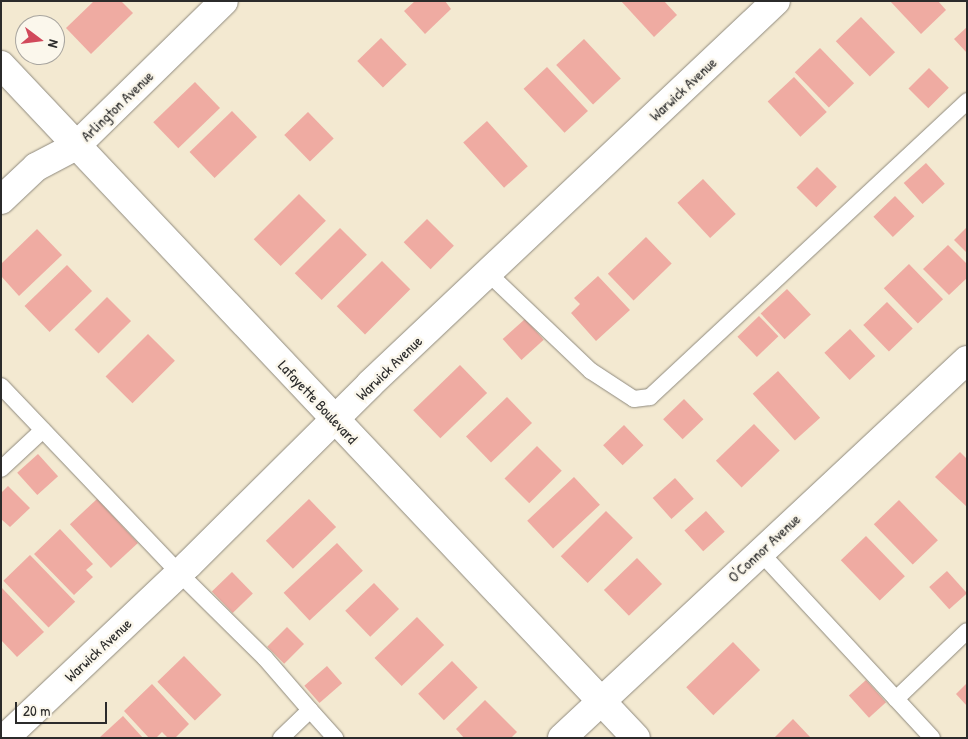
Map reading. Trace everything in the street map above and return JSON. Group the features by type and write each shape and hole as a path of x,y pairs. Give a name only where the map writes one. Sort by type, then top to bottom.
{"street":[{"name":"Arlington Avenue","path":"1,200 36,167 76,146 224,1"},
{"name":"Warwick Avenue","path":"5,738 336,421 370,384 776,1"},
{"name":"Lafayette Boulevard","path":"1,65 636,738"},
{"name":"O'Connor Avenue","path":"562,738 967,360"}],"lane":[{"path":"488,273 591,371 634,399 650,397 967,101"},
{"path":"1,386 179,573 266,658 335,738"},
{"path":"1,469 43,430"},
{"path":"760,552 932,738"},
{"path":"896,699 967,632"},
{"path":"281,738 310,710"}],"building":[{"path":"94,1 121,1 133,13 91,54 66,28"},
{"path":"415,1 445,1 451,9 425,34 404,11"},
{"path":"621,1 664,1 677,15 654,37"},
{"path":"890,1 938,1 946,10 921,34"},
{"path":"861,17 895,52 870,77 836,41"},
{"path":"967,27 967,53 954,39"},
{"path":"381,38 407,65 383,88 357,61"},
{"path":"584,39 621,78 593,104 556,65"},
{"path":"820,48 854,83 829,108 795,72"},
{"path":"547,67 588,111 565,133 524,89"},
{"path":"929,68 949,88 928,108 908,89"},
{"path":"794,77 827,112 800,137 768,102"},
{"path":"195,82 220,108 178,148 153,122"},
{"path":"232,111 257,137 215,178 190,152"},
{"path":"308,112 334,139 310,162 284,135"},
{"path":"487,121 528,166 504,188 463,142"},
{"path":"926,163 945,184 922,204 904,183"},
{"path":"817,167 837,187 816,207 796,188"},
{"path":"703,179 736,214 710,238 677,203"},
{"path":"299,194 326,221 281,266 254,239"},
{"path":"895,196 914,216 893,237 873,217"},
{"path":"427,219 454,246 431,269 404,242"},
{"path":"967,227 967,253 954,240"},
{"path":"340,228 367,255 322,300 295,273"},
{"path":"37,229 62,255 19,296 1,276 1,264"},
{"path":"646,237 672,264 634,300 608,274"},
{"path":"948,245 967,264 967,278 949,295 923,269"},
{"path":"382,261 410,289 365,335 337,306"},
{"path":"909,264 943,299 918,324 884,288"},
{"path":"67,265 92,291 50,332 25,306"},
{"path":"598,276 630,310 596,341 571,313 580,304 574,298"},
{"path":"787,289 811,315 785,339 761,314"},
{"path":"107,297 131,321 99,354 74,330"},
{"path":"887,302 913,329 889,352 863,325"},
{"path":"759,316 778,336 757,357 737,337"},
{"path":"525,319 544,340 521,360 503,339"},
{"path":"850,329 875,356 850,380 824,353"},
{"path":"148,334 175,361 132,403 106,376"},
{"path":"460,365 487,393 440,438 413,410"},
{"path":"778,371 820,418 795,441 753,394"},
{"path":"507,397 532,423 491,462 466,437"},
{"path":"684,399 703,419 683,439 663,419"},
{"path":"754,424 780,451 742,487 716,461"},
{"path":"624,425 643,445 623,465 603,445"},
{"path":"537,446 562,471 529,503 504,479"},
{"path":"960,452 967,459 967,507 935,477"},
{"path":"38,454 58,476 37,495 17,473"},
{"path":"574,477 600,505 553,548 527,521"},
{"path":"675,478 694,499 671,519 653,498"},
{"path":"8,486 30,508 10,527 1,519 1,493"},
{"path":"97,499 138,543 111,568 70,524"},
{"path":"309,499 336,527 293,569 266,541"},
{"path":"899,500 938,540 913,565 874,524"},
{"path":"606,511 633,538 588,583 561,556"},
{"path":"706,511 725,532 703,551 684,530"},
{"path":"60,529 93,564 86,570 93,577 74,595 34,554"},
{"path":"866,536 905,576 880,601 841,560"},
{"path":"337,543 363,571 310,621 284,593"},
{"path":"30,555 75,602 49,627 3,581"},
{"path":"637,558 662,584 629,616 604,590"},
{"path":"947,571 967,593 949,609 929,587"},
{"path":"232,572 253,594 233,613 212,591"},
{"path":"374,583 399,609 370,637 345,611"},
{"path":"1,587 44,632 17,657 1,640"},
{"path":"417,617 444,645 402,686 375,658"},
{"path":"287,627 304,644 284,664 267,647"},
{"path":"733,642 760,670 713,715 686,687"},
{"path":"184,656 222,695 195,721 157,682"},
{"path":"452,661 478,688 444,720 418,694"},
{"path":"327,666 342,683 319,703 304,686"},
{"path":"866,680 886,702 869,718 849,695"},
{"path":"967,683 967,706 956,694"},
{"path":"152,684 189,724 175,738 168,738 162,732 156,738 149,738 124,711"},
{"path":"485,700 517,732 511,738 464,738 456,729"},
{"path":"123,716 143,738 99,738"},
{"path":"793,719 811,738 774,738"}]}
